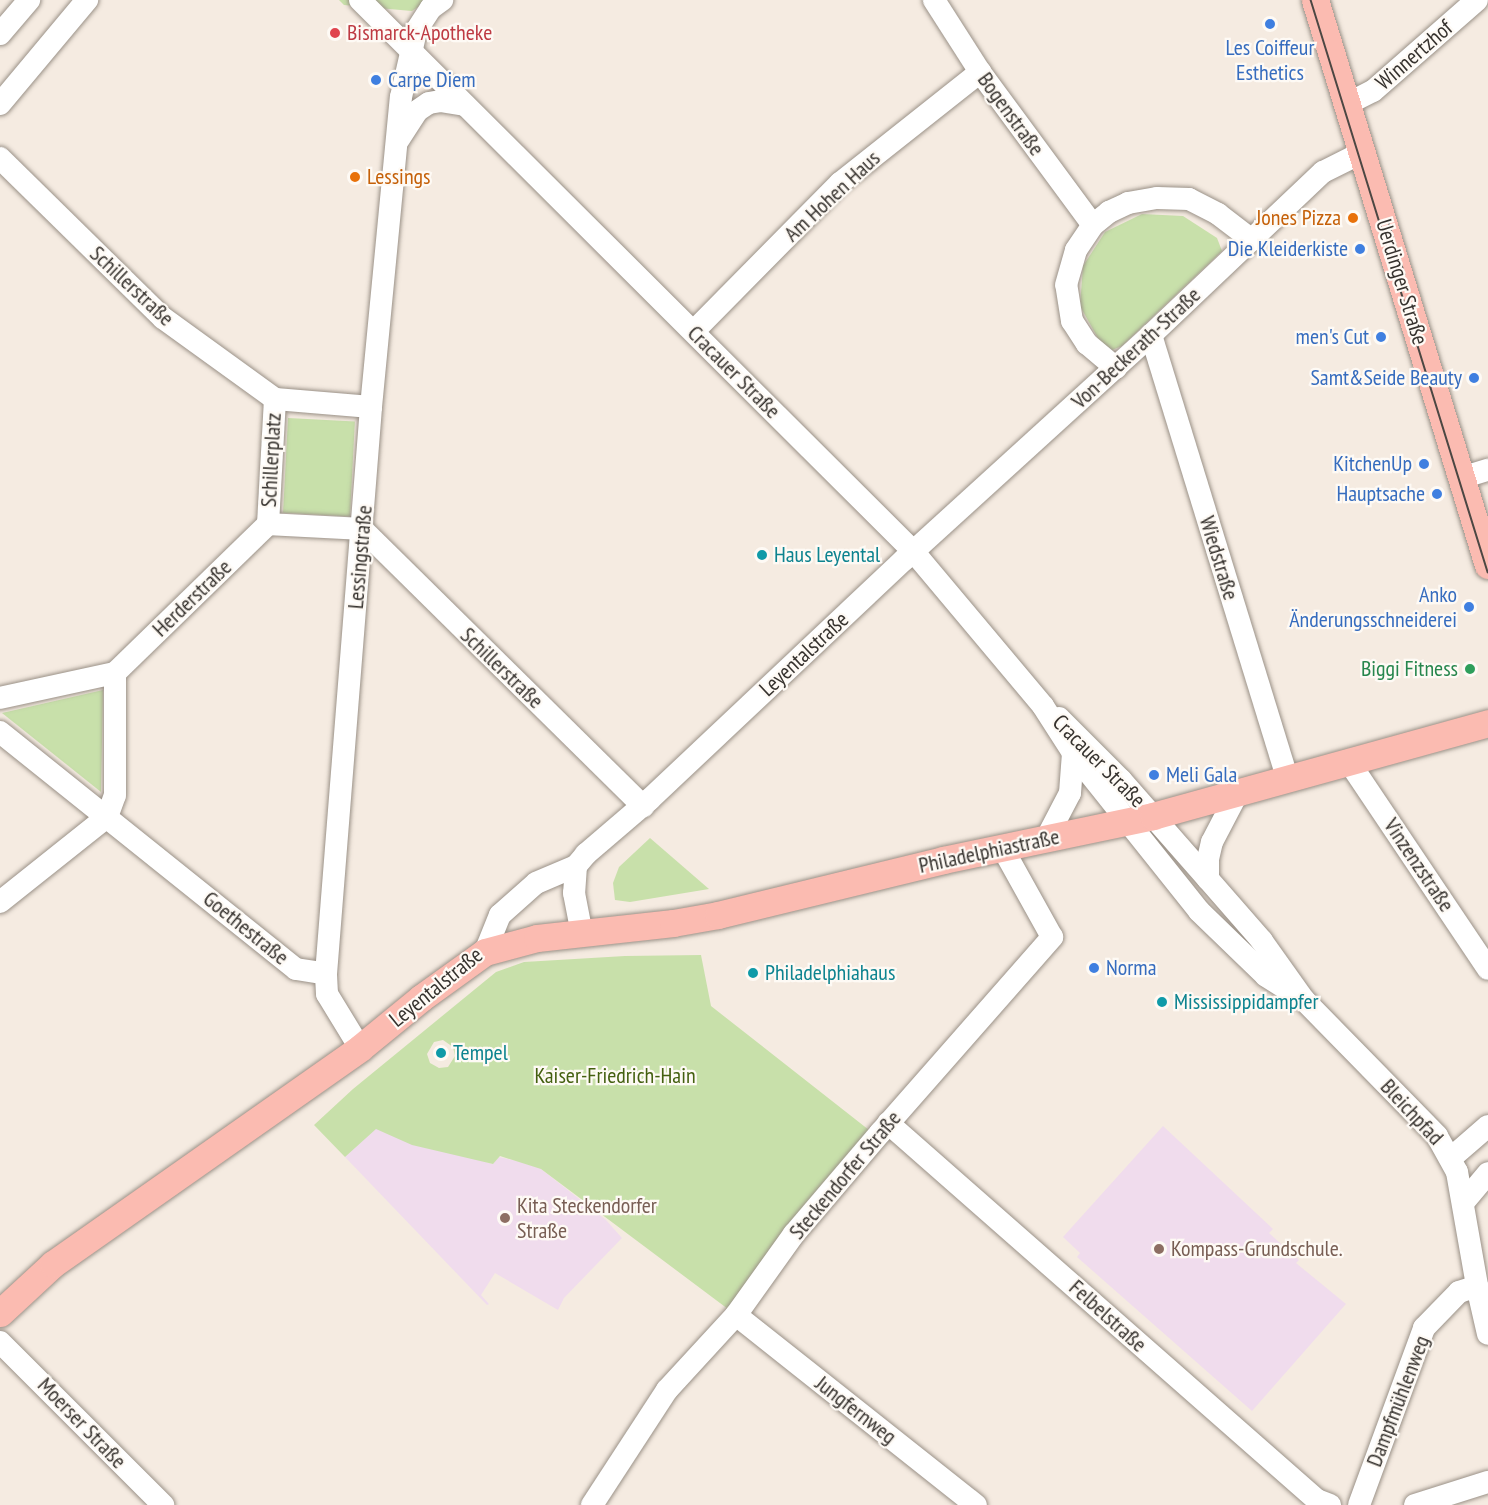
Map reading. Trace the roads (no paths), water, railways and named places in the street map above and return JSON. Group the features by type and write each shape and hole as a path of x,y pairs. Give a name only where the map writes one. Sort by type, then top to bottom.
{"main road":[{"name":"Uerdinger Straße","path":"1315,0 1488,564"},
{"name":"Philadelphiastraße","path":"485,952 537,938 718,915 943,860 1127,822 1237,794 1488,723"},
{"name":"Leyentalstraße","path":"0,1313 53,1264 360,1048 429,991 485,952"}],"street":[{"path":"0,34 29,0"},
{"path":"0,104 87,0"},
{"name":"Cracauer Straße","path":"360,0 913,551 1043,706 1073,753 1127,822"},
{"name":"Lessingstraße","path":"326,974 371,407 404,78 416,31 432,8 442,0"},
{"name":"Bogenstraße","path":"934,0 980,72 1093,225"},
{"name":"Winnertzhof","path":"1347,104 1373,91 1477,0"},
{"name":"Am Hohen Haus","path":"694,331 840,183 980,72"},
{"name":"Lessingstraße","path":"398,140 417,111 429,103 440,101 465,105"},
{"name":"Von-Beckerath-Straße","path":"913,551 1116,368 1323,172 1363,152"},
{"name":"Schillerstraße","path":"0,158 163,318 275,399"},
{"path":"1116,368 1087,344 1072,321 1065,285 1076,250 1093,225 1109,212 1128,203 1157,198 1189,199 1218,213 1252,240"},
{"name":"Wiedstraße","path":"1151,335 1288,780"},
{"name":"Schillerplatz","path":"362,529 268,524 275,399 371,407"},
{"path":"1461,478 1488,470"},
{"name":"Herderstraße","path":"115,673 268,524"},
{"name":"Schillerstraße","path":"362,529 643,806"},
{"name":"Leyentalstraße","path":"485,952 500,915 536,883 576,866 586,854 643,806 913,551"},
{"path":"0,698 115,673 115,795 107,817 0,902"},
{"name":"Cracauer Straße","path":"1043,706 1085,741 1153,816"},
{"name":"Goethestraße","path":"0,732 296,969 326,974"},
{"path":"1046,839 1070,793 1073,753"},
{"name":"Vinzenzstraße","path":"1349,762 1488,969"},
{"path":"1208,879 1208,859 1212,842 1237,794"},
{"name":"Bleichpfad","path":"1153,816 1262,941 1304,1000 1437,1136 1457,1172 1488,1334"},
{"name":"Bleichpfad","path":"1127,822 1199,911 1223,936 1266,976 1304,1000"},
{"name":"Steckendorfer Straße","path":"592,1505 667,1390 736,1315 794,1234 888,1123 1052,937 1003,849"},
{"path":"576,866 574,893 582,934"},
{"path":"326,974 327,994 360,1048"},
{"name":"Felbelstraße","path":"888,1123 1317,1500 1330,1505"},
{"path":"1451,1158 1488,1126"},
{"path":"1463,1203 1488,1173"},
{"name":"Dampfmühlenweg","path":"1359,1505 1424,1328 1460,1292 1477,1286"},
{"name":"Jungfernweg","path":"736,1315 976,1505"},
{"name":"Moerser Straße","path":"0,1342 163,1505"},
{"path":"1415,1505 1488,1482"}],"tram line":[{"path":"1311,0 1488,572"},
{"path":"1389,223 1405,275"}],"place":[{"name":"Les Coiffeur Esthetics","path":"1270,24"},
{"name":"Bismarck-Apotheke","path":"335,33"},
{"name":"Carpe Diem","path":"376,80"},
{"name":"Lessings","path":"355,177"},
{"name":"Jones Pizza","path":"1353,218"},
{"name":"Die Kleiderkiste","path":"1360,249"},
{"name":"men's Cut","path":"1381,337"},
{"name":"Samt&Seide Beauty","path":"1474,378"},
{"name":"KitchenUp","path":"1424,464"},
{"name":"Hauptsache","path":"1437,494"},
{"name":"Haus Leyental","path":"762,555"},
{"name":"Anko Änderungsschneiderei","path":"1469,607"},
{"name":"Biggi Fitness","path":"1470,669"},
{"name":"Meli Gala","path":"1154,775"},
{"name":"Norma","path":"1094,968"},
{"name":"Philadelphiahaus","path":"753,973"},
{"name":"Mississippidampfer","path":"1162,1002"},
{"name":"Tempel","path":"441,1053"},
{"name":"Kita Steckendorfer Straße","path":"505,1218"},
{"name":"Kompass-Grundschule.","path":"1159,1249"}],"park label":[{"name":"Kaiser-Friedrich-Hain","path":"615,1076"}]}
